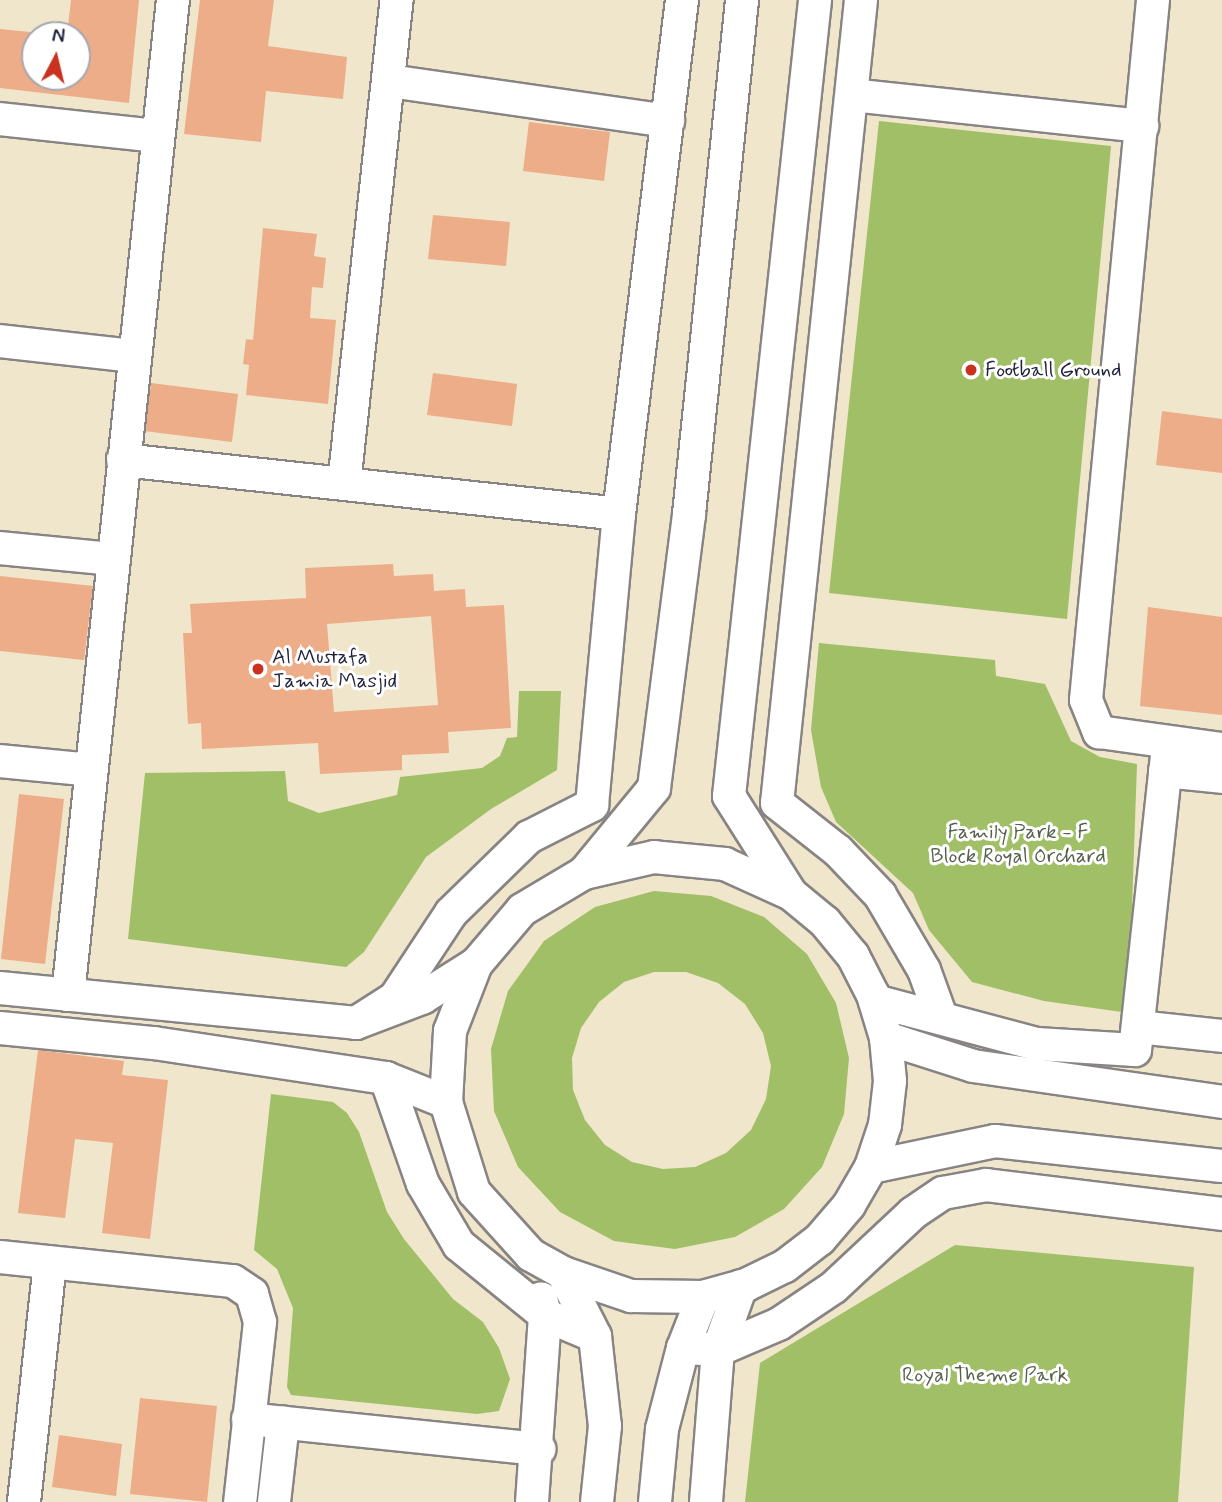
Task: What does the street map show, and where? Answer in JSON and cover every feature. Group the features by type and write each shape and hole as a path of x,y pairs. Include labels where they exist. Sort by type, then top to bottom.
{"street":[{"path":"68,995 156,136 173,0"},
{"path":"344,484 397,0"},
{"path":"592,805 619,514 682,0"},
{"path":"584,873 654,788 689,514 742,0"},
{"path":"791,894 729,796 815,0"},
{"path":"777,803 861,0"},
{"path":"1153,0 1086,700 1099,732 1222,777"},
{"path":"390,82 668,121"},
{"path":"852,95 1142,126"},
{"path":"0,119 156,136"},
{"path":"0,341 134,356"},
{"path":"123,460 619,514"},
{"path":"0,548 113,559"},
{"path":"1166,757 1222,749"},
{"path":"875,1001 1037,1044 1135,1050 1166,757"},
{"path":"0,761 91,770"},
{"path":"356,1023 395,998 451,913 529,837 592,805 654,788"},
{"path":"729,796 777,803 838,851 880,895 924,971 941,1017"},
{"path":"0,988 356,1023 422,998 476,964 522,910 584,873 654,857 725,864 791,894 825,922 853,956 875,1001 886,1038 890,1081 885,1125 871,1167 849,1205 820,1239 785,1266 741,1286 703,1297 631,1296 563,1273 531,1255 474,1192 446,1102 450,1031 476,964"},
{"path":"1138,1027 1222,1036"},
{"path":"0,1028 154,1043 386,1078 446,1102"},
{"path":"886,1038 973,1066 1222,1102"},
{"path":"386,1078 423,1184 459,1245 545,1315 595,1336"},
{"path":"871,1167 995,1141 1222,1166"},
{"path":"683,1348 718,1350 779,1324 834,1287 913,1213 943,1193 986,1185 1222,1214"},
{"path":"531,1255 545,1315 539,1449 533,1502"},
{"path":"0,1257 233,1281 252,1294 260,1322 240,1502"},
{"path":"17,1481 50,1262"},
{"path":"563,1273 595,1336 605,1426 597,1502"},
{"path":"706,1502 718,1350 741,1286"},
{"path":"655,1502 662,1429 683,1348 703,1297"},
{"path":"248,1419 539,1449"},
{"path":"274,1502 283,1423"}],"green space":[{"name":"Football Ground","path":"879,121 1111,146 1067,619 829,593"},
{"name":"Family Park - F Block Royal Orchard","path":"819,643 995,660 996,676 1045,684 1071,741 1100,757 1137,764 1131,936 1122,1012 1044,1001 972,982 929,930 913,893 836,822 821,787 811,730"},
{"path":"519,691 561,691 557,770 491,809 426,857 364,952 346,967 128,939 145,773 285,771 288,801 319,813 397,795 400,777 482,768 500,756 507,738 517,737"},
{"path":"654,891 711,896 764,917 807,954 836,1003 849,1058 844,1114 822,1167 784,1209 735,1237 675,1249 614,1241 560,1212 518,1167 494,1111 491,1049 508,991 544,941 595,907","holes":["654,972 686,972 718,983 745,1004 763,1033 771,1066 766,1099 751,1130 726,1153 695,1167 663,1169 632,1162 605,1145 585,1120 573,1090 572,1058 581,1028 599,1002 624,982"]},
{"path":"271,1094 333,1102 347,1113 359,1132 387,1212 404,1239 453,1299 483,1322 499,1348 510,1379 499,1411 477,1414 291,1395 287,1387 293,1308 277,1269 254,1250"},
{"name":"Royal Theme Park","path":"955,1245 1194,1267 1178,1502 745,1502 760,1363"}],"building":[{"path":"71,0 139,0 129,103 26,91 91,91 91,21 69,21"},
{"path":"200,0 274,0 268,46 347,57 343,99 266,91 261,142 184,134"},
{"path":"0,29 21,31 21,90 0,88"},
{"path":"529,122 610,132 604,181 523,171"},
{"path":"433,215 510,222 506,266 428,259"},
{"path":"263,228 317,234 314,256 326,258 323,288 312,287 310,318 336,320 328,404 246,395 249,365 243,364 246,339 253,340"},
{"path":"433,373 517,384 512,426 427,415"},
{"path":"151,383 238,394 232,442 144,431"},
{"path":"1162,411 1222,419 1222,473 1156,465"},
{"name":"Al Mustafa Jamia Masjid","path":"393,564 394,576 433,574 434,591 465,589 466,607 504,605 511,728 448,732 449,753 402,755 402,770 320,774 318,743 202,749 201,723 188,724 183,633 192,633 190,604 306,598 305,568","holes":["431,616 438,705 334,712 327,624"]},
{"path":"0,576 93,586 84,660 0,651"},
{"path":"1148,607 1222,617 1222,715 1140,706"},
{"path":"19,794 64,799 45,964 1,959"},
{"path":"38,1050 124,1061 122,1075 168,1080 150,1239 102,1233 113,1143 75,1139 65,1218 18,1213"},
{"path":"140,1398 217,1406 207,1502 130,1494"},
{"path":"59,1435 122,1444 116,1496 52,1487"}],"place":[{"name":"Football Ground","path":"971,370"},
{"name":"Al Mustafa Jamia Masjid","path":"258,669"}]}
